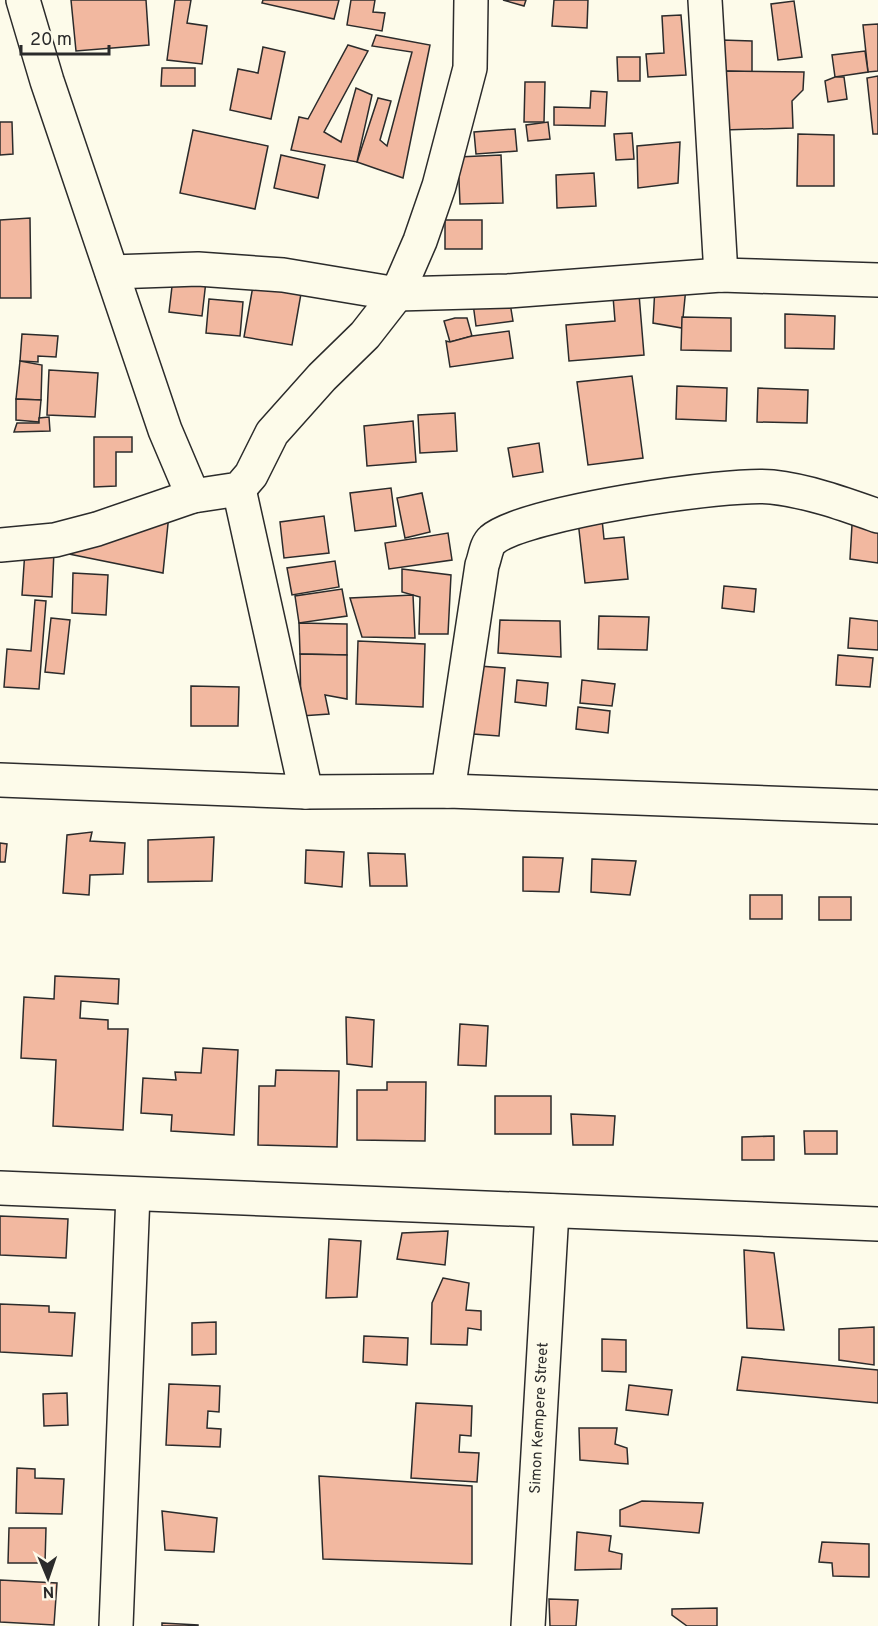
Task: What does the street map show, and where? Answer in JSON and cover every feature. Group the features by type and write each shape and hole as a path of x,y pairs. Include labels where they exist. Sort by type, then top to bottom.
{"street":[{"path":"23,0 165,430 193,496"},
{"path":"0,545 55,540 98,529 193,496 239,489 251,475 272,433 322,376 365,335 397,294 420,241 439,186 470,68 471,0"},
{"path":"705,0 721,275"},
{"path":"112,272 198,269 283,275 397,294 508,291 721,275 878,280"},
{"path":"448,791 482,565 489,542 502,533 528,523 582,510 726,487 772,487 817,496 878,516"},
{"path":"239,489 306,792"},
{"path":"0,780 306,792 448,791 878,807"},
{"path":"0,1188 878,1224"},
{"path":"116,1626 133,1194"},
{"name":"Simon Kempere Street","path":"528,1626 552,1210"}],"building":[{"path":"71,0 146,0 149,45 76,51"},
{"path":"175,0 191,0 187,23 207,26 202,64 167,60"},
{"path":"263,0 339,0 334,19 262,3"},
{"path":"351,0 375,0 373,12 385,13 382,31 347,25"},
{"path":"503,0 526,0 524,6"},
{"path":"554,0 588,0 587,28 552,26"},
{"path":"794,1 802,57 778,60 771,4"},
{"path":"681,15 686,75 648,77 646,54 664,53 662,16"},
{"path":"878,24 878,71 868,72 863,25"},
{"path":"376,35 430,45 403,178 357,162 378,98 391,101 380,140 387,146 412,52 372,46"},
{"path":"722,40 752,41 752,72 722,71"},
{"path":"348,45 368,51 324,132 341,142 356,88 372,95 357,162 291,150 299,117 308,119"},
{"path":"263,47 285,52 271,119 230,110 238,69 258,73"},
{"path":"865,51 868,72 835,77 832,55"},
{"path":"617,57 640,57 640,81 618,81"},
{"path":"162,68 195,68 195,86 161,86"},
{"path":"722,71 804,72 803,90 792,101 793,128 723,130"},
{"path":"878,76 878,134 873,134 867,78"},
{"path":"835,77 844,77 847,99 828,102 825,81"},
{"path":"525,82 545,82 544,122 524,122"},
{"path":"591,91 607,92 605,126 554,125 554,107 590,108"},
{"path":"0,122 12,122 13,154 0,155"},
{"path":"548,122 550,139 528,141 526,125"},
{"path":"515,129 517,151 476,154 474,132"},
{"path":"193,130 268,146 255,209 180,193"},
{"path":"632,133 634,159 616,160 614,134"},
{"path":"798,134 834,135 834,186 797,186"},
{"path":"680,142 678,183 638,188 637,146"},
{"path":"281,155 325,165 318,198 274,188"},
{"path":"501,155 503,203 460,204 458,157"},
{"path":"594,173 596,206 557,208 556,175"},
{"path":"30,218 31,298 0,298 0,220"},
{"path":"445,220 482,220 482,249 445,249"},
{"path":"656,269 687,277 682,328 653,323"},
{"path":"173,278 206,281 202,316 169,312"},
{"path":"254,280 302,288 292,345 244,337"},
{"path":"638,282 644,355 569,361 566,325 615,321 612,284"},
{"path":"508,291 513,321 476,326 472,296"},
{"path":"209,299 243,302 240,336 206,333"},
{"path":"785,314 835,316 834,349 785,348"},
{"path":"682,317 731,318 731,351 681,350"},
{"path":"467,318 472,336 450,342 444,321"},
{"path":"509,331 513,358 450,367 446,341"},
{"path":"22,334 58,336 56,357 38,356 38,362 20,361"},
{"path":"20,361 42,365 41,400 16,399"},
{"path":"49,370 98,373 95,417 47,415"},
{"path":"632,376 643,458 588,465 577,382"},
{"path":"677,386 727,388 726,421 676,419"},
{"path":"758,388 808,390 807,423 757,422"},
{"path":"16,399 41,400 39,422 16,420"},
{"path":"455,413 457,451 420,453 418,415"},
{"path":"49,417 50,431 14,432 17,423 39,423 39,418"},
{"path":"413,421 416,462 367,466 364,426"},
{"path":"94,437 132,437 132,452 116,452 116,486 94,487"},
{"path":"539,443 543,472 513,477 508,448"},
{"path":"391,488 396,526 355,531 350,493"},
{"path":"422,493 430,532 405,538 397,498"},
{"path":"170,504 163,573 54,551"},
{"path":"853,508 878,517 878,563 850,559"},
{"path":"324,516 329,553 284,558 280,522"},
{"path":"602,519 604,539 624,537 628,579 585,583 578,521"},
{"path":"448,533 452,560 389,569 385,543"},
{"path":"25,550 54,551 52,597 22,595"},
{"path":"335,561 339,587 292,595 287,568"},
{"path":"402,569 451,575 448,634 419,634 420,597 402,592"},
{"path":"73,573 108,575 106,615 72,613"},
{"path":"724,586 756,589 754,612 722,608"},
{"path":"342,589 347,616 299,623 295,596"},
{"path":"413,595 415,638 362,637 350,598"},
{"path":"35,600 46,601 39,689 4,687 7,649 31,651"},
{"path":"599,616 649,617 647,650 598,649"},
{"path":"51,618 70,620 64,674 45,672"},
{"path":"850,618 878,621 878,650 848,648"},
{"path":"500,620 560,621 561,657 498,653"},
{"path":"299,623 347,624 347,655 300,654"},
{"path":"358,641 425,644 423,707 356,704"},
{"path":"300,654 347,655 347,699 325,695 329,714 301,716"},
{"path":"838,655 873,658 870,687 836,685"},
{"path":"466,665 505,668 499,736 460,733"},
{"path":"517,680 548,683 546,706 515,702"},
{"path":"582,680 615,684 612,706 580,703"},
{"path":"191,686 239,687 238,726 191,726"},
{"path":"578,707 610,711 608,733 576,729"},
{"path":"92,832 90,841 125,843 123,874 90,875 89,895 63,893 67,835"},
{"path":"214,837 212,881 148,882 148,840"},
{"path":"0,843 7,844 5,862 0,862"},
{"path":"306,850 344,852 342,887 305,883"},
{"path":"368,853 405,854 407,886 370,886"},
{"path":"523,857 563,858 559,892 523,891"},
{"path":"592,859 636,861 630,895 591,892"},
{"path":"750,895 782,895 782,919 750,919"},
{"path":"819,897 851,897 851,920 819,920"},
{"path":"55,976 119,979 118,1004 81,1001 80,1018 108,1020 108,1029 128,1029 123,1130 53,1126 56,1060 21,1058 24,997 54,999"},
{"path":"346,1017 374,1020 372,1067 347,1064"},
{"path":"460,1024 488,1026 486,1066 458,1065"},
{"path":"203,1048 238,1050 234,1135 171,1131 172,1115 141,1113 143,1078 176,1080 175,1072 201,1073"},
{"path":"276,1070 339,1071 337,1147 258,1145 259,1086 275,1086"},
{"path":"387,1082 426,1082 425,1141 357,1140 357,1090 387,1090"},
{"path":"495,1096 551,1096 551,1134 495,1134"},
{"path":"571,1114 615,1116 613,1145 573,1145"},
{"path":"804,1131 837,1131 837,1154 805,1154"},
{"path":"774,1136 774,1160 742,1160 742,1137"},
{"path":"0,1216 68,1219 66,1258 0,1255"},
{"path":"448,1231 445,1265 397,1259 402,1233"},
{"path":"329,1239 361,1241 357,1297 326,1298"},
{"path":"744,1250 774,1253 784,1330 747,1328"},
{"path":"443,1278 469,1283 466,1310 481,1311 481,1330 468,1328 467,1345 431,1344 432,1303"},
{"path":"0,1304 49,1306 49,1312 75,1313 72,1356 0,1352"},
{"path":"216,1322 216,1354 192,1355 192,1323"},
{"path":"874,1327 874,1365 839,1360 839,1329"},
{"path":"364,1336 408,1338 407,1365 363,1362"},
{"path":"602,1339 626,1340 626,1372 602,1371"},
{"path":"742,1357 878,1370 878,1403 737,1390"},
{"path":"169,1384 220,1386 219,1412 208,1411 207,1428 221,1429 220,1447 166,1445"},
{"path":"629,1385 672,1390 668,1415 626,1410"},
{"path":"67,1393 68,1425 44,1426 43,1394"},
{"path":"416,1403 472,1406 471,1436 460,1435 459,1452 479,1453 477,1482 411,1478"},
{"path":"579,1428 617,1428 615,1444 627,1448 628,1464 580,1460"},
{"path":"17,1468 35,1469 35,1478 64,1479 62,1514 16,1513"},
{"path":"319,1476 472,1486 472,1564 323,1559"},
{"path":"642,1501 703,1503 699,1533 620,1526 620,1510"},
{"path":"162,1511 217,1518 214,1552 165,1550"},
{"path":"9,1528 46,1528 45,1563 8,1563"},
{"path":"577,1532 611,1536 609,1551 622,1554 621,1569 575,1570"},
{"path":"822,1542 869,1544 869,1577 833,1576 832,1563 819,1562"},
{"path":"0,1580 57,1583 54,1625 0,1622"},
{"path":"549,1599 578,1600 576,1626 550,1626"},
{"path":"717,1608 717,1626 687,1626 672,1615 672,1609"},
{"path":"162,1623 198,1625 198,1626 162,1626"}]}
